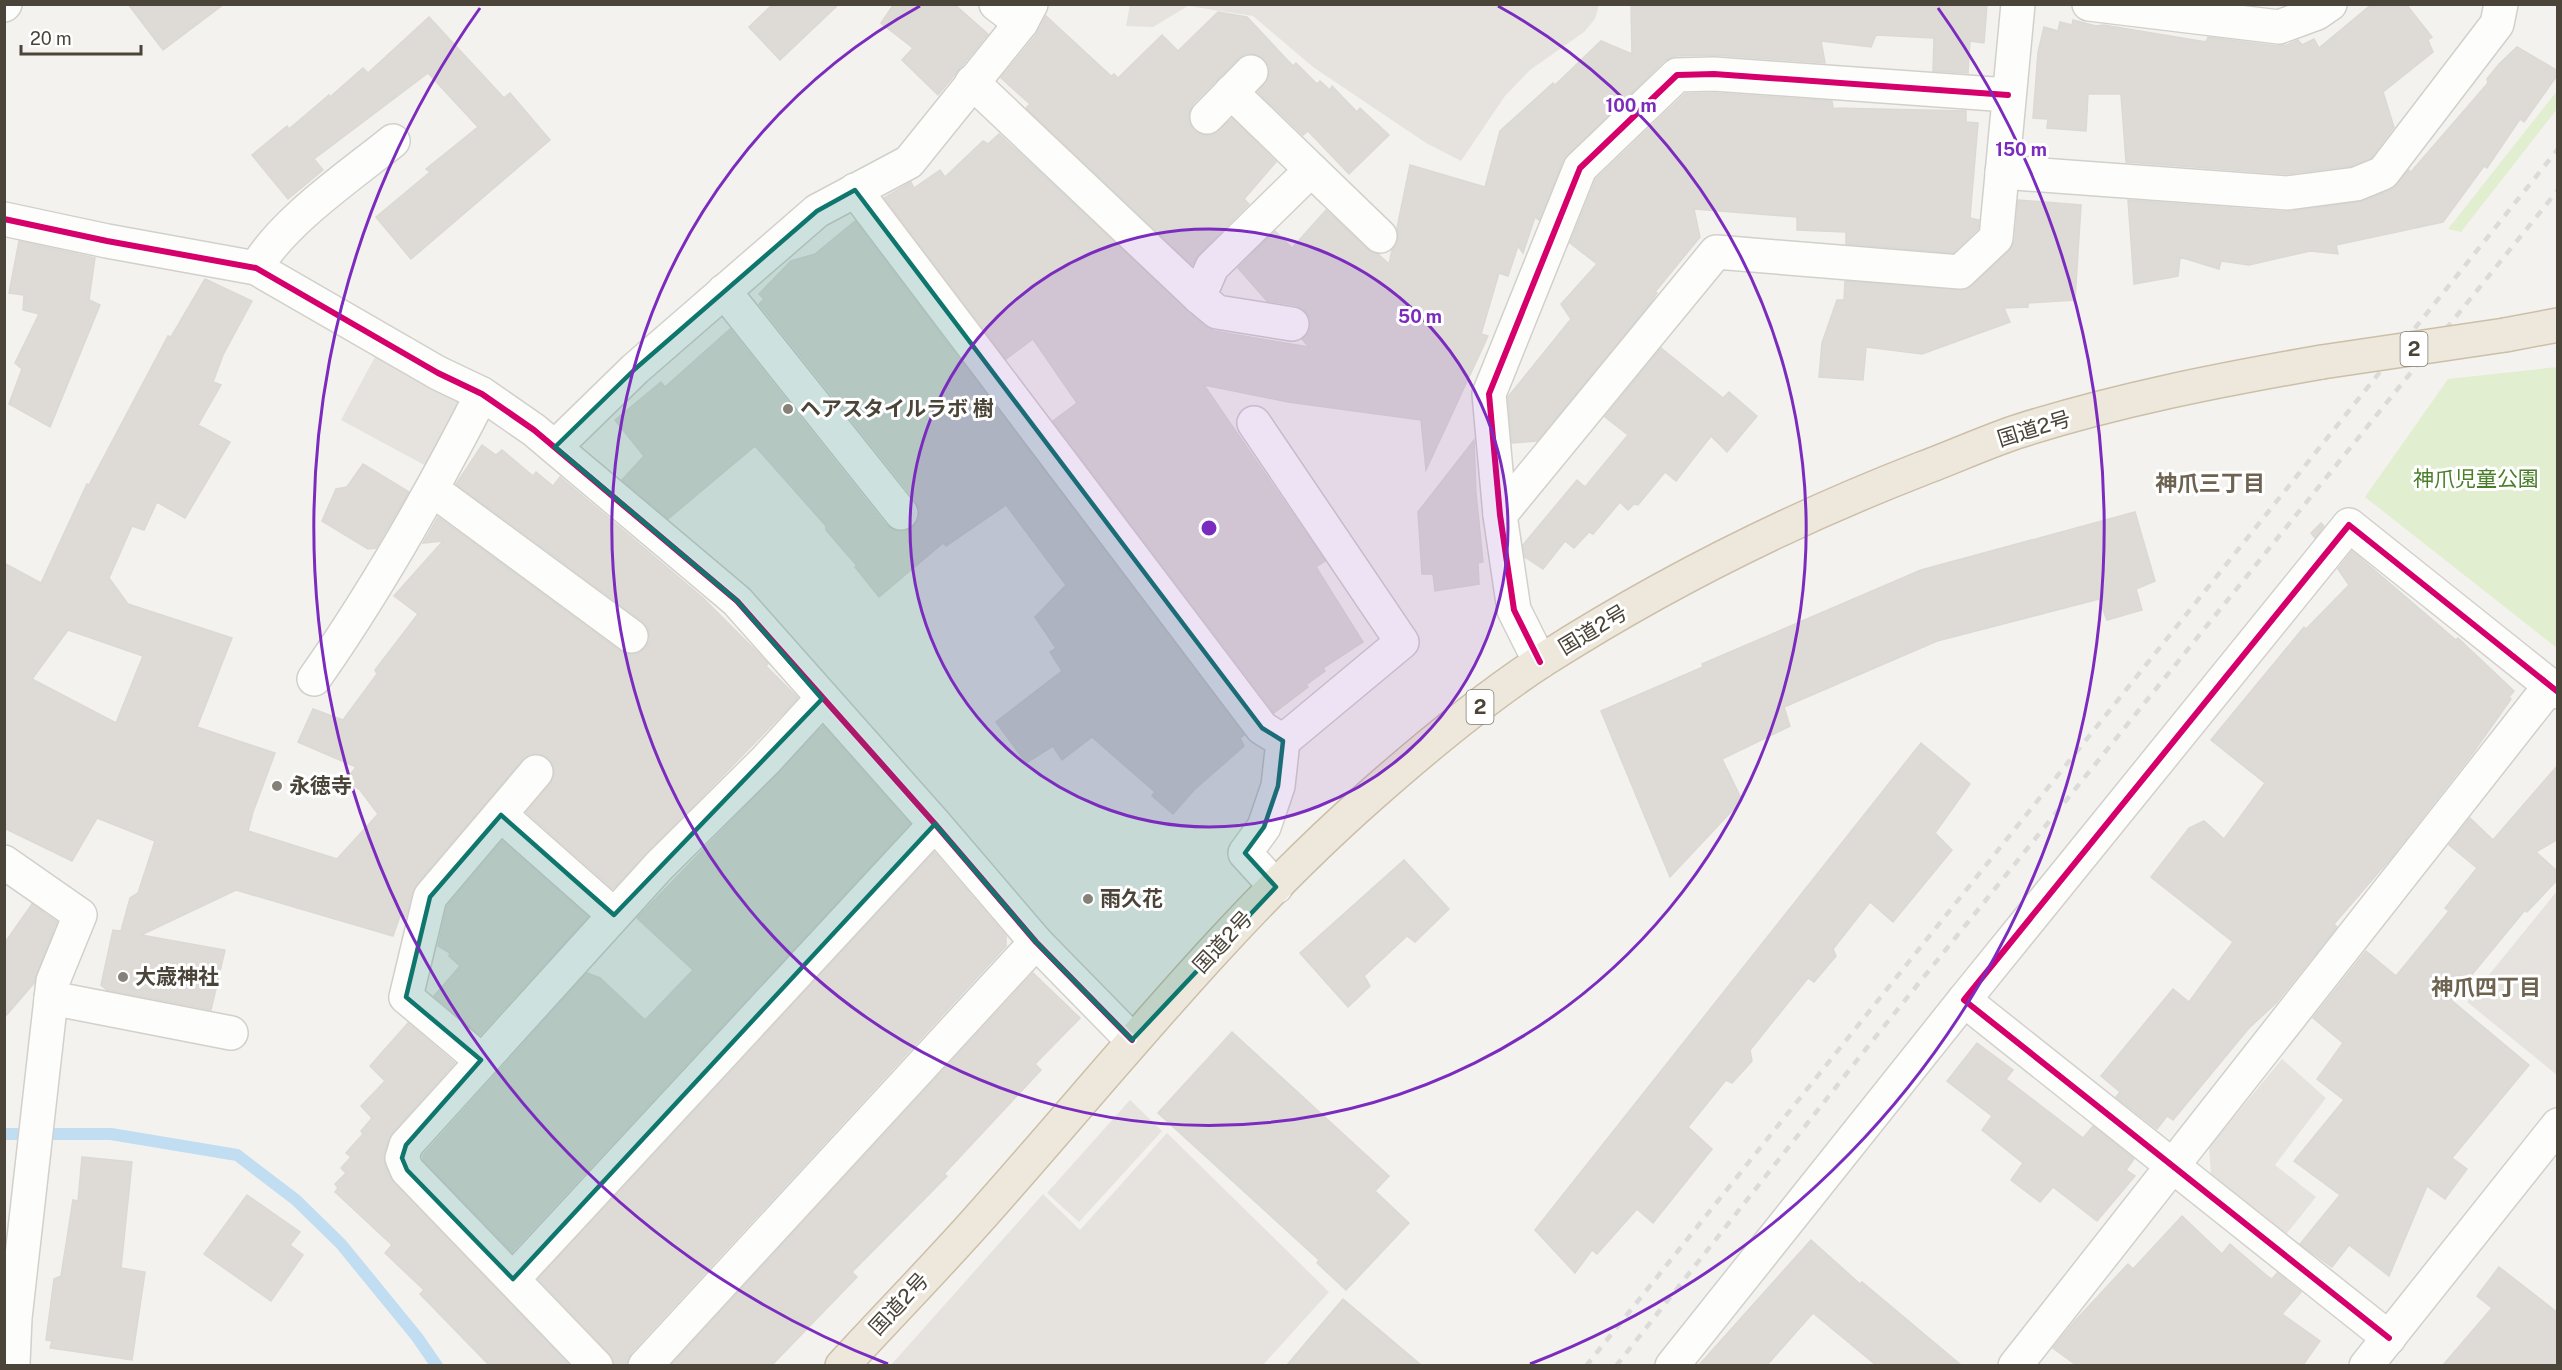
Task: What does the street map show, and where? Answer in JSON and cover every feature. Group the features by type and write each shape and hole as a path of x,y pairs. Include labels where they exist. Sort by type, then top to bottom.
{"highway":[{"name":"国道2号","path":"842,1365 975,1223 1132,1040 1276,887 1365,801 1430,744 1540,662 1659,590 1771,534 1850,496 2004,437 2198,384 2558,325"}],"street":[{"path":"1500,514 1716,252 1960,272 1996,238 2018,4"},
{"path":"2089,4 2278,27 2317,13 2330,4"},
{"path":"2002,172 2288,193 2356,184 2383,173 2497,24 2501,4"},
{"path":"555,447 634,369 817,211 909,162 972,82 1016,11"},
{"path":"1540,662 1514,610 1500,514 1489,394 1580,168 1677,75 1714,74 2008,95"},
{"path":"972,82 1198,297 1217,312 1292,324"},
{"path":"1207,117 1241,82 1311,170 1380,236"},
{"path":"262,259 294,222 393,141"},
{"path":"1198,297 1212,267 1311,170"},
{"path":"855,190 1262,728 1282,741"},
{"path":"4,219 107,241 262,259 438,373 482,394 555,447 737,601 935,824 1036,942 1132,1040"},
{"path":"724,291 901,513"},
{"path":"314,679 354,622 433,490 482,394"},
{"path":"1254,423 1402,642 1282,741 1278,786 1264,827 1245,853 1276,887"},
{"path":"433,490 631,636"},
{"path":"1672,1365 2349,525 2554,689 2014,1365"},
{"path":"596,1365 407,1170 402,1158 406,1145 659,866 766,760 822,699"},
{"path":"481,1060 406,997 430,897 536,772"},
{"path":"501,815 614,915"},
{"path":"513,1279 935,824"},
{"path":"4,862 80,915 53,981 12,1362"},
{"path":"645,1365 1036,942"},
{"path":"51,998 231,1033"},
{"path":"1964,1000 2389,1338"},
{"path":"2366,1365 2558,1125"}],"highlighted area":[{"path":"855,190 1262,728 1283,741 1278,786 1264,827 1245,853 1276,887 1132,1040 1036,942 935,824 513,1279 407,1170 402,1158 406,1145 481,1060 406,997 430,897 501,815 614,915 822,699 737,601 555,447 635,369 817,211"}],"green space":[{"path":"2557,91 2557,109 2461,232 2448,229"},
{"name":"神爪児童公園","path":"2558,367 2557,648 2365,497 2448,379"}],"shaded area":[{"path":"1130,4 1599,5 1595,19 1584,32 1530,70 1505,96 1461,161 1426,143 1313,67 1253,16 1188,6 1153,27 1126,26"},
{"path":"377,353 463,401 428,467 341,420"},
{"path":"2557,891 2557,1075 2467,1002"},
{"path":"2282,1059 2326,1098 2275,1165 2316,1197 2284,1237 2211,1175 2209,1147"},
{"path":"1130,1100 1162,1131 1079,1222 1047,1193"},
{"path":"1167,1133 1329,1292 1263,1365 891,1365 1043,1194 1080,1230"}],"building":[{"path":"128,4 224,4 163,50"},
{"path":"773,4 839,4 780,60 749,27"},
{"path":"894,4 954,4 988,34 938,95 902,60 913,48 881,23"},
{"path":"1631,4 1987,4 1984,43 1970,41 1968,73 1933,71 1934,38 1876,35 1871,47 1821,41 1825,63 1714,55 1676,56 1664,61 1563,161 1539,220 1535,217 1523,253 1518,246 1508,276 1499,273 1481,334 1488,336 1426,470 1421,420 1288,402 1204,385 1325,561 1316,567 1363,642 1323,668 1325,671 1306,685 1308,687 1274,713 1053,421 1077,403 1033,339 1006,359 884,198 911,182 914,188 940,170 945,177 983,141 988,144 999,134 1205,326 1214,331 1309,347 1302,339 1307,335 1311,326 1310,318 1304,310 1295,305 1267,301 1238,268 1275,231 1292,248 1326,210 1367,249 1378,254 1389,264 1392,250 1398,240 1397,228 1410,165 1485,187 1500,131 1553,83 1555,85 1601,41 1632,54"},
{"path":"2372,4 2406,4 2432,37 2428,40 2433,52 2383,92 2394,127 2371,158 2351,166 2287,174 2126,162 2121,94 2088,94 2086,131 2047,128 2048,119 2033,118 2038,52 2044,27 2058,31 2060,22 2072,25 2073,20 2096,26 2104,25 2206,42 2208,37 2277,46 2298,40 2302,45 2314,39 2319,48"},
{"path":"1218,12 1247,17 1293,66 1296,63 1317,84 1320,81 1330,90 1332,86 1357,112 1360,108 1389,135 1349,174 1308,131 1303,135 1258,92 1269,76 1269,66 1264,59 1255,54 1245,54 1193,104 1189,113 1189,123 1194,131 1202,135 1211,135 1232,119 1276,162 1244,199 1249,204 1199,254 1192,265 1026,108 1030,104 1001,78 1036,35 1046,16 1111,76 1114,74 1118,78 1162,35 1178,51"},
{"path":"429,17 504,98 510,93 550,140 411,259 376,217 430,172 426,169 478,127 428,73 314,159 323,170 288,199 252,155 287,126 289,129 329,95 330,97 363,68 368,73"},
{"path":"2517,47 2558,71 2558,74 2524,122 2520,119 2487,168 2484,166 2443,222 2336,245 2338,254 2310,251 2249,265 2221,261 2219,269 2180,257 2178,276 2134,284 2128,200 2287,212 2363,201 2391,190 2409,170 2410,173 2488,83 2487,79 2499,64"},
{"path":"1714,93 1832,101 1833,108 1966,111 1966,122 1978,123 1970,218 1979,220 1978,229 1953,253 1846,244 1846,232 1797,230 1797,217 1694,209 1700,237 1655,292 1657,293 1649,305 1537,441 1512,443 1508,397 1571,319 1561,304 1597,264 1570,243 1596,179 1685,94"},
{"path":"2018,200 2081,205 2075,300 2028,303 2028,307 2004,308 2010,322 1922,354 1866,347 1863,380 1819,377 1822,343 1837,300 1844,300 1845,281 1967,289 2009,251 2015,240"},
{"path":"855,221 1244,735 1240,738 1244,746 1194,790 1173,814 1152,796 1155,792 1092,737 1062,760 1053,746 1026,763 996,722 1062,671 1050,652 1056,648 1035,617 1066,585 1006,505 946,546 943,543 879,597 855,567 857,566 826,530 826,526 755,446 668,519 622,480 644,456 615,420 661,382 665,387 730,329 886,525 903,532 913,527 919,519 920,511 916,501 759,304 764,299 759,294 791,261 815,254"},
{"path":"19,241 95,258 89,300 100,305 50,427 9,404 22,369 15,363 39,314 23,310 24,295 9,293"},
{"path":"205,279 252,301 223,355 213,382 221,385 198,425 230,442 185,518 157,502 144,530 132,526 109,578 128,604 232,638 197,727 275,753 248,831 337,859 378,814 360,790 346,780 356,767 298,742 313,709 343,720 377,674 375,670 418,614 394,596 443,541 423,543 438,517 620,651 628,654 638,653 646,647 650,638 648,629 642,621 456,484 482,445 496,455 502,450 533,476 536,472 553,486 560,477 703,598 758,653 768,664 766,666 798,698 613,889 526,812 550,784 554,775 553,765 549,758 540,754 530,754 522,760 416,885 406,917 401,913 393,936 236,890 141,935 225,950 211,1010 107,990 101,985 113,930 121,931 130,898 138,893 155,841 97,818 72,861 4,828 4,563 41,583 87,484 89,485 168,336 171,337","holes":["68,630 143,656 116,723 32,679"]},
{"path":"1661,348 1723,398 1729,392 1757,416 1727,452 1711,436 1676,481 1665,472 1638,505 1634,504 1628,510 1620,502 1593,534 1589,532 1574,548 1565,541 1543,569 1525,557 1523,545 1577,480 1585,487 1628,435 1605,417"},
{"path":"1474,440 1476,493 1483,562 1478,563 1479,584 1435,591 1433,574 1422,574 1418,512"},
{"path":"363,464 409,492 376,548 368,549 322,521 336,489 347,487"},
{"path":"2135,512 2155,581 2136,589 2142,610 2107,620 2099,599 1937,641 1784,707 1790,726 1722,759 1742,800 1670,877 1601,711 1703,667 1702,664 1921,570"},
{"path":"2321,523 2324,526 2315,538 2311,533"},
{"path":"2352,551 2456,640 2458,638 2514,691 2509,697 2511,699 2472,754 2390,859 2334,924 2337,927 2276,1003 2249,1028 2173,1120 2167,1116 2157,1129 2116,1097 2120,1092 2101,1076 2173,989 2189,1002 2233,942 2151,877 2189,828 2204,821 2224,839 2265,783 2211,740 2304,627 2306,629 2349,585 2338,569"},
{"path":"823,726 910,824 512,1252 423,1160 423,1155 587,973 600,978 645,1020 693,970 637,918"},
{"path":"1921,743 1970,784 1935,833 1952,850 1893,922 1870,902 1833,949 1836,956 1814,982 1808,978 1750,1050 1752,1061 1732,1083 1726,1080 1688,1127 1712,1149 1653,1223 1637,1209 1597,1254 1592,1250 1575,1273 1535,1230"},
{"path":"2558,765 2558,839 2536,852 2558,872 2558,879 2527,912 2525,910 2451,1000 2529,1065 2452,1158 2467,1169 2445,1199 2427,1186 2389,1276 2349,1245 2332,1267 2300,1244 2340,1195 2294,1161 2344,1100 2317,1079 2343,1043 2313,1018 2366,951 2396,976 2449,911 2445,908 2477,868 2449,845 2470,818 2493,840"},
{"path":"502,841 588,917 480,1035 434,996 460,966 449,956 450,953 438,946 447,906"},
{"path":"934,852 1006,936 1006,946 631,1353 627,1365 614,1365 609,1353 538,1279"},
{"path":"1404,860 1449,909 1415,942 1407,936 1364,976 1370,986 1348,1007 1300,953"},
{"path":"32,904 57,922 34,983 4,1018 4,944"},
{"path":"1033,973 1080,1018 1035,1064 1041,1070 944,1174 947,1176 852,1272 857,1277 772,1365 671,1365"},
{"path":"408,1023 455,1063 392,1133 384,1153 385,1165 390,1177 569,1365 489,1365 420,1294 424,1290 385,1253 392,1245 335,1192 338,1188 335,1184 346,1173 341,1168 351,1157 346,1153 363,1134 361,1131 372,1118 361,1106 385,1081 370,1066"},
{"path":"1232,1032 1389,1176 1375,1191 1409,1223 1346,1290 1317,1263 1319,1260 1158,1113"},
{"path":"1977,1043 2013,1070 2006,1079 2083,1138 2093,1126 2134,1159 2126,1170 2135,1176 2097,1221 2053,1187 2040,1202 2011,1180 2023,1163 1982,1130 1992,1116 1947,1081"},
{"path":"82,1157 132,1162 121,1268 145,1272 132,1360 50,1348 52,1341 46,1340 54,1279 61,1276 73,1200 78,1201"},
{"path":"247,1195 300,1232 290,1245 303,1255 271,1301 204,1254"},
{"path":"2182,1216 2222,1254 2230,1244 2266,1275 2272,1279 2277,1273 2301,1292 2282,1314 2320,1341 2303,1365 2076,1365 2053,1348 2128,1264 2133,1269"},
{"path":"1811,1240 1860,1284 1862,1282 1961,1365 1876,1365 1813,1313 1767,1365 1699,1365"},
{"path":"2499,1267 2558,1313 2558,1365 2443,1365 2492,1308 2477,1296"},
{"path":"1343,1299 1421,1365 1287,1365"}],"waterway":[{"path":"4,1134 111,1134 237,1155 296,1200 341,1244 417,1337 437,1366"}],"railway":[{"path":"1586,1366 2558,149"},
{"path":"1616,1366 1873,1040 2558,190"}],"cycle path":[{"path":"1540,662 1514,610 1500,515 1489,394 1580,168 1677,75 1714,74 2008,95"},
{"path":"4,219 107,241 256,268 438,373 482,394 534,430 737,601 935,824 1036,942 1132,1040"},
{"path":"2389,1338 1964,1000 2349,525 2558,692"}],"place":[{"name":"ヘアスタイルラボ 樹","path":"788,409"},
{"name":"永徳寺","path":"277,786"},
{"name":"雨久花","path":"1088,899"},
{"name":"大歳神社","path":"123,977"}],"district":[{"name":"神爪三丁目","path":"2210,483"},
{"name":"神爪四丁目","path":"2486,987"}]}
